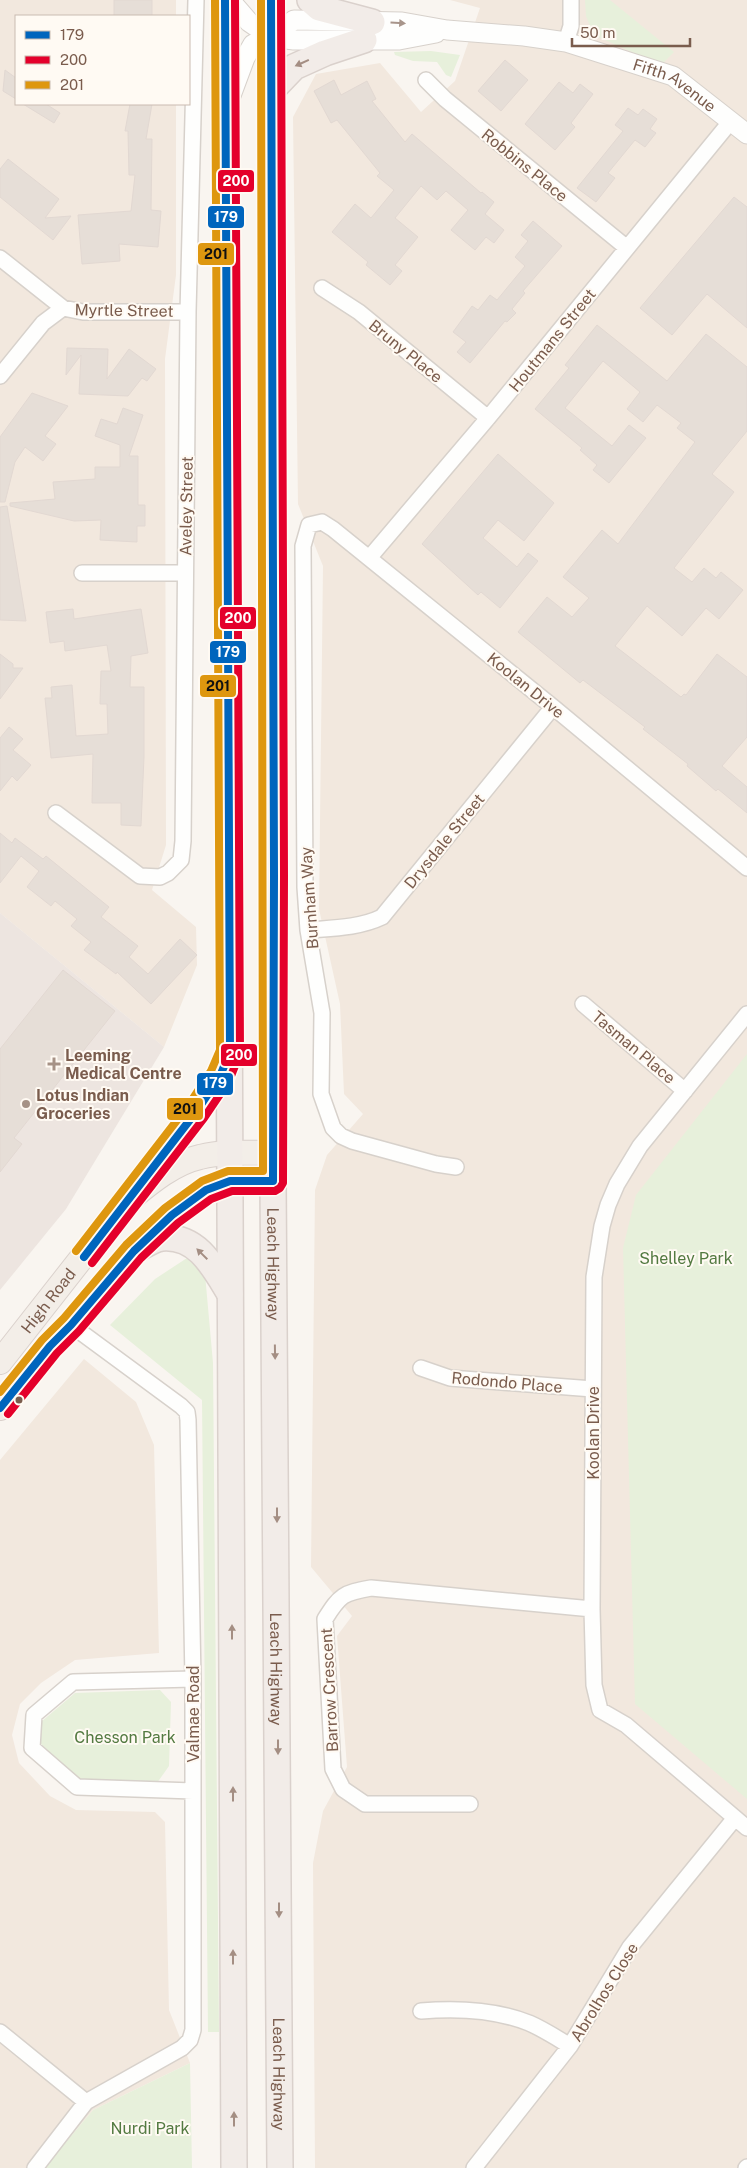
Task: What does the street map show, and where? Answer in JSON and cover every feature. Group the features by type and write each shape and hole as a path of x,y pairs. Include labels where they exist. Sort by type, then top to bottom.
{"highway":[{"path":"225,0 234,2168"},
{"name":"Leach Highway","path":"271,0 273,1181 280,2168"},
{"path":"310,0 319,8 368,31"},
{"path":"272,90 294,67 368,31"},
{"path":"124,1204 196,1112 220,1076 230,1052"},
{"path":"134,1251 161,1238 180,1240 191,1244 201,1251 230,1294"}],"main road":[{"name":"High Road","path":"0,1362 124,1204 183,1163 200,1157 229,1153 274,1153"},
{"name":"High Road","path":"0,1408 50,1346 71,1325 134,1251 172,1215 206,1190 230,1181 273,1181"}],"street":[{"name":"Aveley Street","path":"56,813 140,876 160,877 168,873 181,860 183,841 188,312 196,0"},
{"name":"Fifth Avenue","path":"230,0 249,22 271,37 294,40 368,31 399,40 447,30 524,36 566,42 673,76 747,134"},
{"path":"566,42 571,26 571,0"},
{"path":"226,109 252,44 271,37"},
{"name":"Robbins Place","path":"426,80 445,100 627,248"},
{"name":"Houtmans Street","path":"370,557 488,418 731,121"},
{"path":"0,258 63,308"},
{"name":"Bruny Place","path":"322,288 359,312 488,418"},
{"name":"Myrtle Street","path":"0,376 43,323 63,308 83,312 188,312"},
{"name":"Koolan Drive","path":"305,535 309,525 322,522 370,557 747,868"},
{"name":"Burnham Way","path":"305,535 303,556 305,888 308,930 322,1013 322,1094 333,1128 341,1136 352,1141 436,1164 456,1166"},
{"path":"82,573 185,574"},
{"name":"Drysdale Street","path":"308,930 347,927 373,921 382,916 553,707"},
{"name":"Tasman Place","path":"583,1004 685,1091"},
{"name":"Koolan Drive","path":"741,1823 626,1726 600,1710 594,1685 592,1609 593,1389 594,1276 602,1226 608,1204 617,1184 640,1146 747,1014"},
{"name":"Valmae Road","path":"71,1325 187,1412 193,1679 193,2030 190,2040 182,2048 86,2102"},
{"name":"Rodondo Place","path":"421,1368 450,1378 593,1389"},
{"name":"Barrow Crescent","path":"470,1804 365,1804 343,1789 333,1769 325,1619 334,1604 342,1595 371,1588 592,1609"},
{"path":"193,1679 73,1682 34,1715 32,1748 77,1787 193,1791"},
{"name":"Abrolhos Close","path":"474,2168 570,2046 630,1947 741,1823"},
{"path":"421,2011 448,2009 508,2017 530,2024 570,2046"},
{"path":"0,2032 86,2102 35,2168"}],"shaded area":[{"path":"0,0 176,0 176,15 15,15 15,105 176,105 176,275 165,359 166,845 152,890 196,927 197,965 164,1047 0,913"},
{"path":"450,0 747,0 747,2168 315,2168 313,1863 323,1811 347,1767 337,1636 352,1616 311,1567 315,1190 327,1155 363,1114 344,1094 340,1004 319,909 323,566 298,504 293,117 316,74 380,63 421,112 455,81 480,8"},
{"path":"0,913 164,1047 66,1209 0,1290"},
{"path":"84,1359 136,1402 154,1445 159,1653 75,1660 41,1683 20,1704 12,1735 19,1763 50,1796 76,1810 155,1812 165,1822 169,2010 190,2063 93,2110 44,2168 0,2168 0,1460"}],"green space":[{"path":"585,0 610,0 674,52 661,65 596,36 586,16"},
{"path":"431,51 460,55 451,77 446,75 437,62 413,61 395,55 394,52"},
{"name":"Shelley Park","path":"747,1054 747,1799 635,1704 623,1248 636,1195"},
{"path":"187,1258 205,1274 213,1363 219,2032 208,2032 202,1400 110,1325 155,1279"},
{"name":"Chesson Park","path":"160,1690 171,1702 169,1766 157,1783 78,1780 39,1742 41,1722 75,1693"},
{"name":"Nurdi Park","path":"190,2063 192,2168 44,2168 93,2110"}],"building":[{"path":"114,0 152,0 152,15 114,15"},
{"path":"505,60 528,80 501,111 478,91"},
{"path":"5,70 15,77 15,98 3,91"},
{"path":"334,80 341,95 367,81 376,99 372,101 405,142 412,134 494,202 485,214 504,230 494,243 486,237 475,250 451,230 468,210 446,191 437,200 421,186 395,218 418,237 395,265 402,271 390,285 366,265 368,262 332,232 355,204 371,218 394,190 377,176 380,173 337,120 331,123 314,91"},
{"path":"559,82 573,93 580,84 593,94 571,123 575,127 555,150 525,124"},
{"path":"25,105 48,105 60,113 54,123"},
{"path":"130,105 152,105 146,139 152,139 151,210 161,211 158,247 119,244 120,261 82,264 78,215 131,211 135,175 129,175 128,131 125,131"},
{"path":"628,108 638,115 643,109 657,119 650,129 656,133 645,147 635,140 608,173 615,178 596,202 577,188 623,131 615,125"},
{"path":"8,159 59,199 45,218 71,216 53,240 0,197 0,169"},
{"path":"734,197 747,207 747,328 707,294 672,335 640,308"},
{"path":"533,221 562,246 523,291 525,293 512,309 516,313 507,322 505,321 470,363 457,352 466,342 453,332 472,306 478,310 490,295 497,300 525,266 515,257 528,241 521,235"},
{"path":"597,325 667,381 706,334 747,367 747,431 712,474 734,492 674,568 692,582 704,568 716,578 721,572 743,590 719,619 706,608 682,636 647,606 615,646 681,697 684,694 686,695 717,654 747,677 747,737 722,766 747,787 747,813 718,789 716,791 687,766 688,764 643,729 645,727 583,680 580,683 518,632 547,597 572,617 589,598 563,577 602,530 618,544 695,442 677,428 681,423 657,405 643,422 627,409 640,392 603,361 565,408 612,446 629,425 646,438 609,483 593,470 597,465 580,450 582,448 535,409 569,368 565,365"},
{"path":"67,348 108,349 107,379 129,349 156,369 147,381 142,378 128,396 79,394 81,355 66,375"},
{"path":"32,393 68,406 45,436 56,444 43,461 25,447 15,462 5,502 0,502 0,437"},
{"path":"123,408 143,415 129,456 138,456 138,505 145,505 145,526 137,526 137,542 100,540 101,520 74,521 10,506 10,503 55,499 53,482 95,479 95,467 120,467 120,445 95,436 101,419 117,424"},
{"path":"498,454 554,503 524,541 498,520 483,538 517,567 528,553 538,561 500,608 481,592 478,595 422,544"},
{"path":"7,506 26,621 0,620 0,507"},
{"path":"73,609 74,619 141,609 148,653 131,656 130,687 144,687 144,757 141,826 121,825 121,803 92,803 93,754 51,758 45,698 52,698 51,687 72,685 76,736 108,734 107,704 100,704 101,671 111,671 107,645 65,651 64,641 50,643 46,612"},
{"path":"0,654 13,664 13,668 23,668 0,699"},
{"path":"9,727 23,739 13,750 31,765 17,781 12,776 0,791 0,738"},
{"path":"0,833 12,843 15,838 43,859 46,856 109,907 101,917 138,946 129,957 148,974 180,939 197,955 151,1004 117,972 116,974 84,950 91,942 71,926 77,919 55,901 51,906 27,887 39,871 21,856 0,883"},
{"path":"63,970 115,1011 14,1138 22,1144 0,1172 0,1049"}],"transit line":[{"name":"201","path":"76,1251 188,1106 211,1071 220,1050 215,0"},
{"name":"179","path":"84,1257 196,1112 220,1076 230,1052 225,0"},
{"name":"200","path":"92,1263 204,1118 229,1081 240,1053 235,0"},
{"name":"201","path":"0,1392 42,1340 64,1318 126,1245 165,1208 202,1181 228,1171 263,1171 261,0"},
{"name":"179","path":"0,1408 50,1346 71,1325 134,1251 172,1215 206,1190 230,1181 273,1181 274,875 271,0"},
{"name":"200","path":"8,1414 57,1353 79,1331 141,1258 178,1223 211,1199 232,1191 275,1191 283,1183 284,875 281,0"}],"place":[{"name":"Leeming Medical Centre","path":"54,1064"},
{"name":"Lotus Indian Groceries","path":"26,1104"}]}
